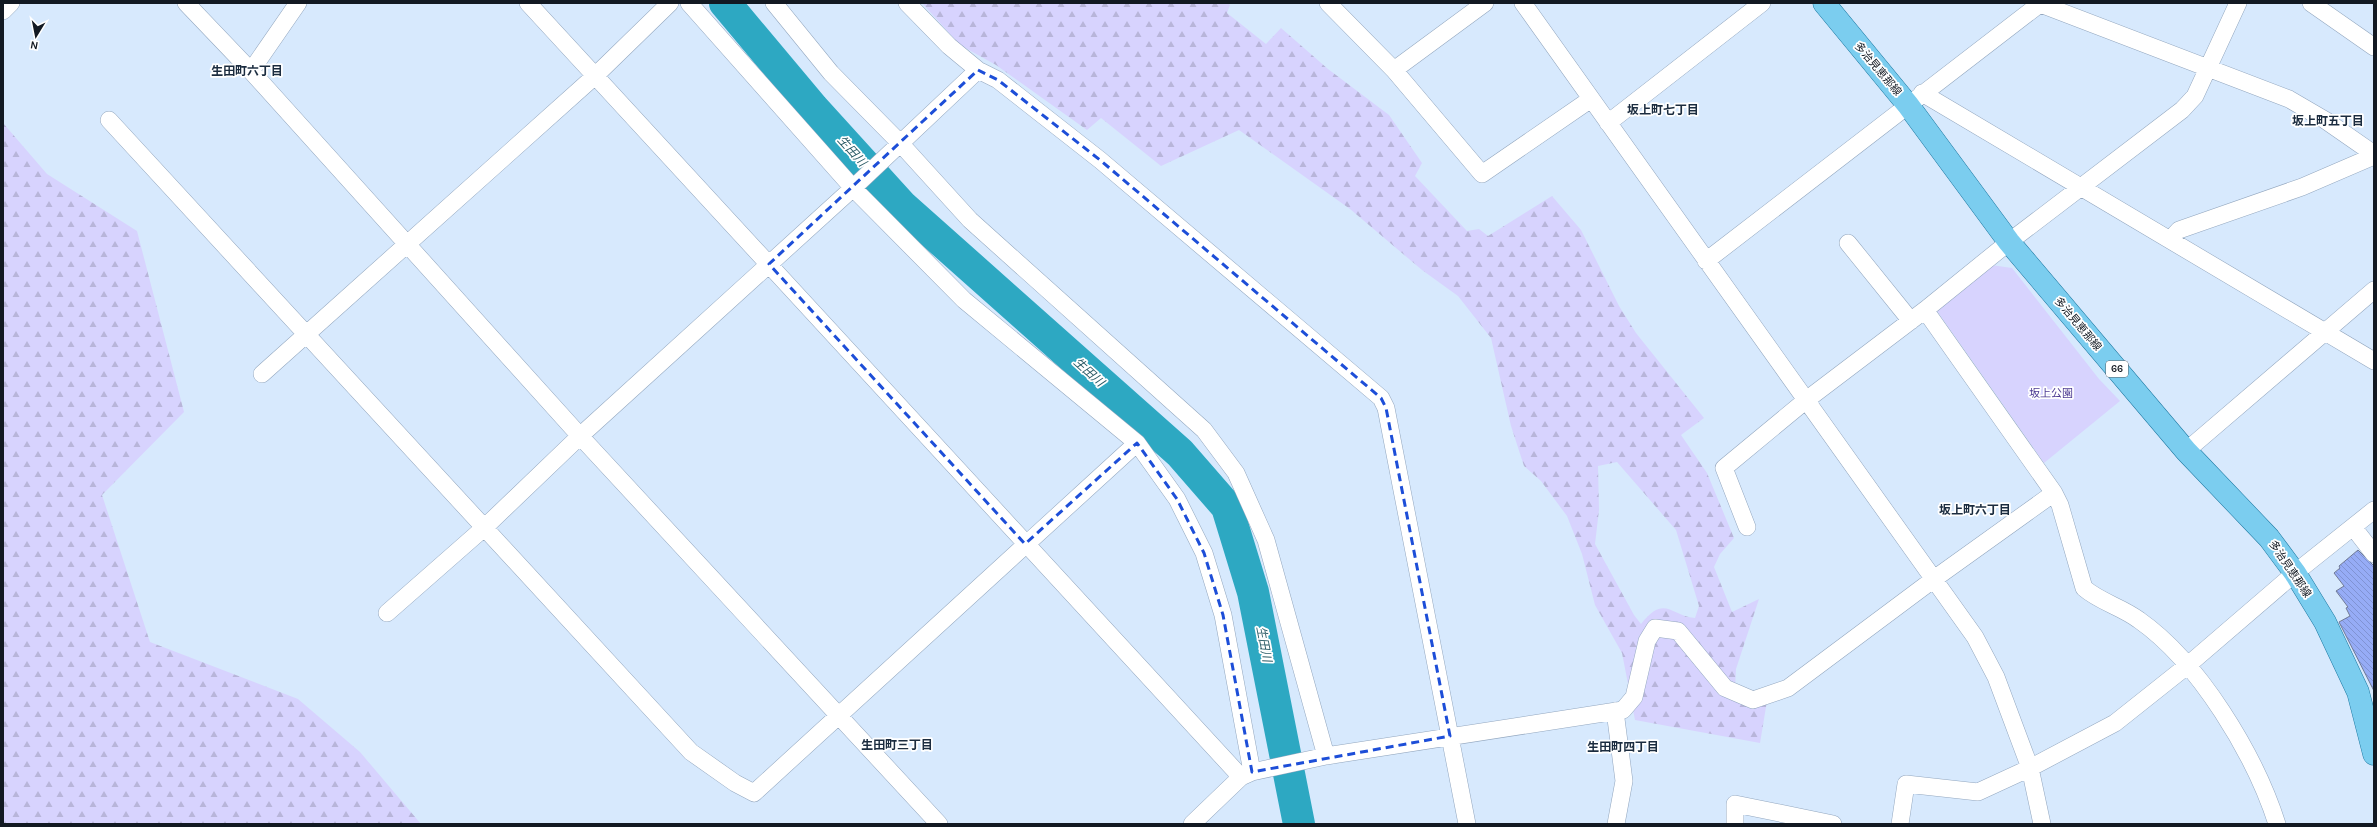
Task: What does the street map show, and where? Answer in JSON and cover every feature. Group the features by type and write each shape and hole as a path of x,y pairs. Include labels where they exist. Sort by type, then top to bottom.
{"main road":[{"name":"多治見恵那線","path":"1824,3 1915,99 2009,242 2186,451 2269,538 2295,573 2326,622 2352,678 2367,723 2374,754"}],"street":[{"path":"3,11 11,3"},
{"path":"186,3 251,71 580,436 939,824"},
{"path":"251,71 298,3"},
{"path":"528,3 596,75 1025,544 1247,775"},
{"path":"262,374 408,245 596,75 670,3"},
{"path":"689,3 853,188 964,300 1137,443 1177,498 1204,552 1224,615 1247,775"},
{"path":"774,3 831,73 900,143 970,220 1204,430 1236,473 1266,540 1326,756"},
{"path":"907,3 949,46 978,70 998,80 1100,160 1381,398 1386,408 1467,824"},
{"path":"1328,3 1394,70 1482,174 1591,99"},
{"path":"1394,70 1484,3"},
{"path":"1523,3 1805,401 1975,637 1996,677 2030,768 2042,824"},
{"path":"1608,123 1762,3"},
{"path":"1706,261 2040,3 2290,99 2325,120 2374,155"},
{"path":"1747,527 1724,468 1805,401 1911,321 2009,242 2182,110 2194,96 2209,68 2238,3"},
{"path":"2311,3 2374,47"},
{"path":"387,613 485,527 580,436 853,188 978,70"},
{"path":"1915,99 2080,188 2374,361"},
{"path":"110,120 308,333 691,752 735,783 754,793 1137,443"},
{"path":"2170,240 2179,230 2302,186 2374,155"},
{"path":"1848,243 1911,321"},
{"path":"2186,451 2326,333 2374,290"},
{"path":"1925,310 2054,493 2060,505 2084,588 2091,594 2139,620 2188,665 2248,753 2271,804 2277,824"},
{"path":"1192,824 1247,775 1326,756 1623,710 1634,698 1647,641 1655,628 1678,631 1725,688 1753,700 1788,688 1934,579 2054,493"},
{"path":"1900,824 1906,784 1978,792 2030,768 2115,723 2188,665 2295,573 2374,510"},
{"path":"2353,527 2374,554"},
{"path":"1615,711 1624,780 1616,824"},
{"path":"1735,824 1735,804 1833,824"}],"highlighted area":[{"path":"978,70 998,80 1100,160 1381,398 1386,408 1450,736 1252,772 1223,615 1204,553 1177,499 1137,443 1025,544 769,264"}],"green space":[{"path":"922,3 1228,3 1230,5 1227,13 1266,44 1281,28 1328,69 1389,115 1422,163 1415,176 1467,231 1479,229 1488,236 1552,196 1581,230 1619,306 1636,333 1704,418 1681,435 1707,473 1734,538 1720,554 1714,567 1732,612 1759,599 1736,669 1735,688 1754,691 1769,689 1760,743 1635,720 1622,653 1595,605 1582,554 1567,516 1541,481 1524,466 1511,426 1491,338 1458,296 1422,270 1350,209 1239,130 1161,166 1101,118 1087,130 996,65 960,45","holes":["1617,462 1676,530 1699,606 1695,618 1662,608 1649,615 1641,624 1634,615 1595,544 1599,510 1598,466"]},
{"path":"3,123 47,174 137,231 184,412 102,495 150,642 298,699 360,752 421,824 3,824"},
{"name":"坂上公園","path":"1991,265 2012,268 2099,379 2120,401 2044,463 1937,311"}],"building":[{"path":"2358,550 2374,566 2374,691 2339,622 2350,616 2346,608 2348,607 2336,591 2344,586 2334,573 2340,568 2339,566"}],"waterway":[{"name":"生田川","path":"725,3 813,108 902,206 1180,453 1227,507 1253,592 1299,824"}],"district":[{"name":"生田町六丁目","path":"247,71"},
{"name":"坂上町七丁目","path":"1663,110"},
{"name":"坂上町五丁目","path":"2328,121"},
{"name":"坂上町六丁目","path":"1975,510"},
{"name":"生田町三丁目","path":"897,745"},
{"name":"生田町四丁目","path":"1623,747"}]}
